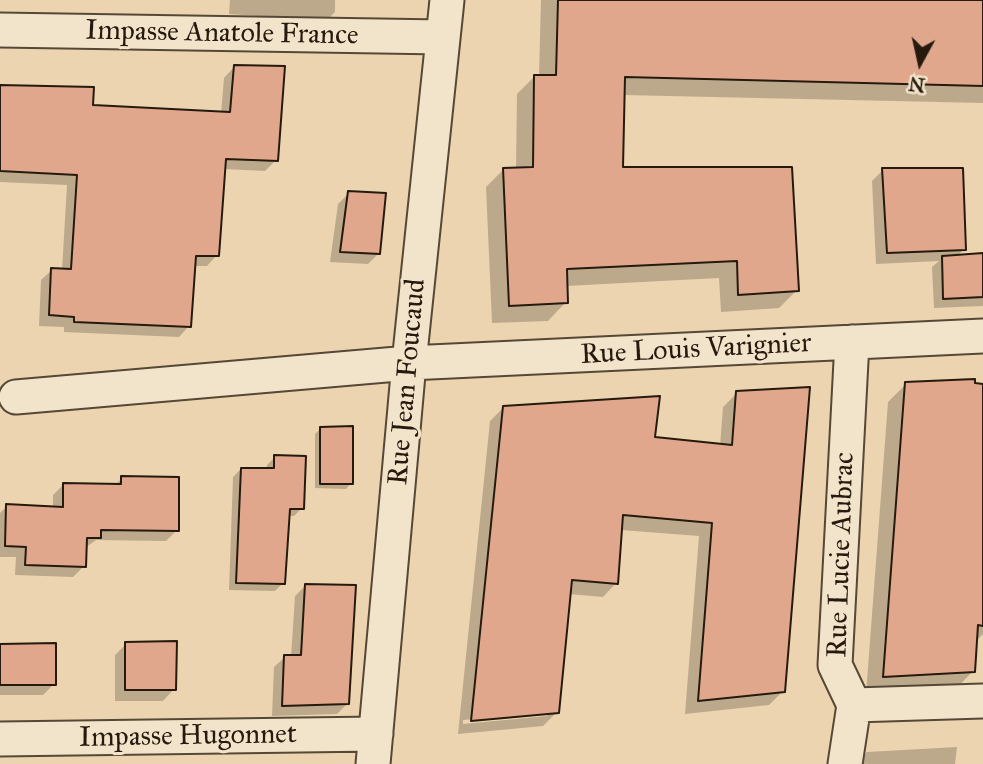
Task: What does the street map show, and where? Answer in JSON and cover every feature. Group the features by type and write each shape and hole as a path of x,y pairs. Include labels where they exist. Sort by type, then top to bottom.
{"street":[{"name":"Rue Jean Foucaud","path":"375,749 409,363 447,0"},
{"name":"Impasse Anatole France","path":"0,30 443,37"},
{"name":"Rue Louis Varignier","path":"16,397 409,363 983,336"},
{"name":"Rue Lucie Aubrac","path":"852,342 835,665 854,705"},
{"path":"845,764 854,705 983,701"},
{"name":"Impasse Hugonnet","path":"0,739 375,749"}],"building":[{"path":"558,0 983,0 983,86 625,77 623,167 792,167 799,291 738,295 737,261 567,269 568,303 509,306 503,168 533,167 534,75 556,75"},
{"path":"234,65 285,66 278,161 226,159 219,256 196,256 191,327 74,322 74,317 49,315 51,268 71,269 77,175 0,171 0,85 94,87 93,105 230,112"},
{"path":"882,168 963,168 966,250 887,253"},
{"path":"348,191 386,193 380,254 340,252"},
{"path":"983,253 983,297 943,299 942,256"},
{"path":"975,379 975,383 983,384 983,626 978,625 975,672 883,677 905,382"},
{"path":"810,387 785,692 698,701 712,523 623,515 618,584 572,580 559,713 471,721 503,406 660,396 655,437 732,445 736,391"},
{"path":"353,426 353,484 320,484 320,427"},
{"path":"274,455 306,456 304,509 290,509 285,584 236,583 241,468 274,468"},
{"path":"121,476 179,477 179,531 101,530 101,538 87,538 86,567 25,565 26,547 5,546 6,504 63,507 63,483 121,484"},
{"path":"305,584 356,585 349,704 282,706 284,655 301,655"},
{"path":"177,641 176,690 125,690 125,642"},
{"path":"56,643 56,685 0,685 0,644"}]}
